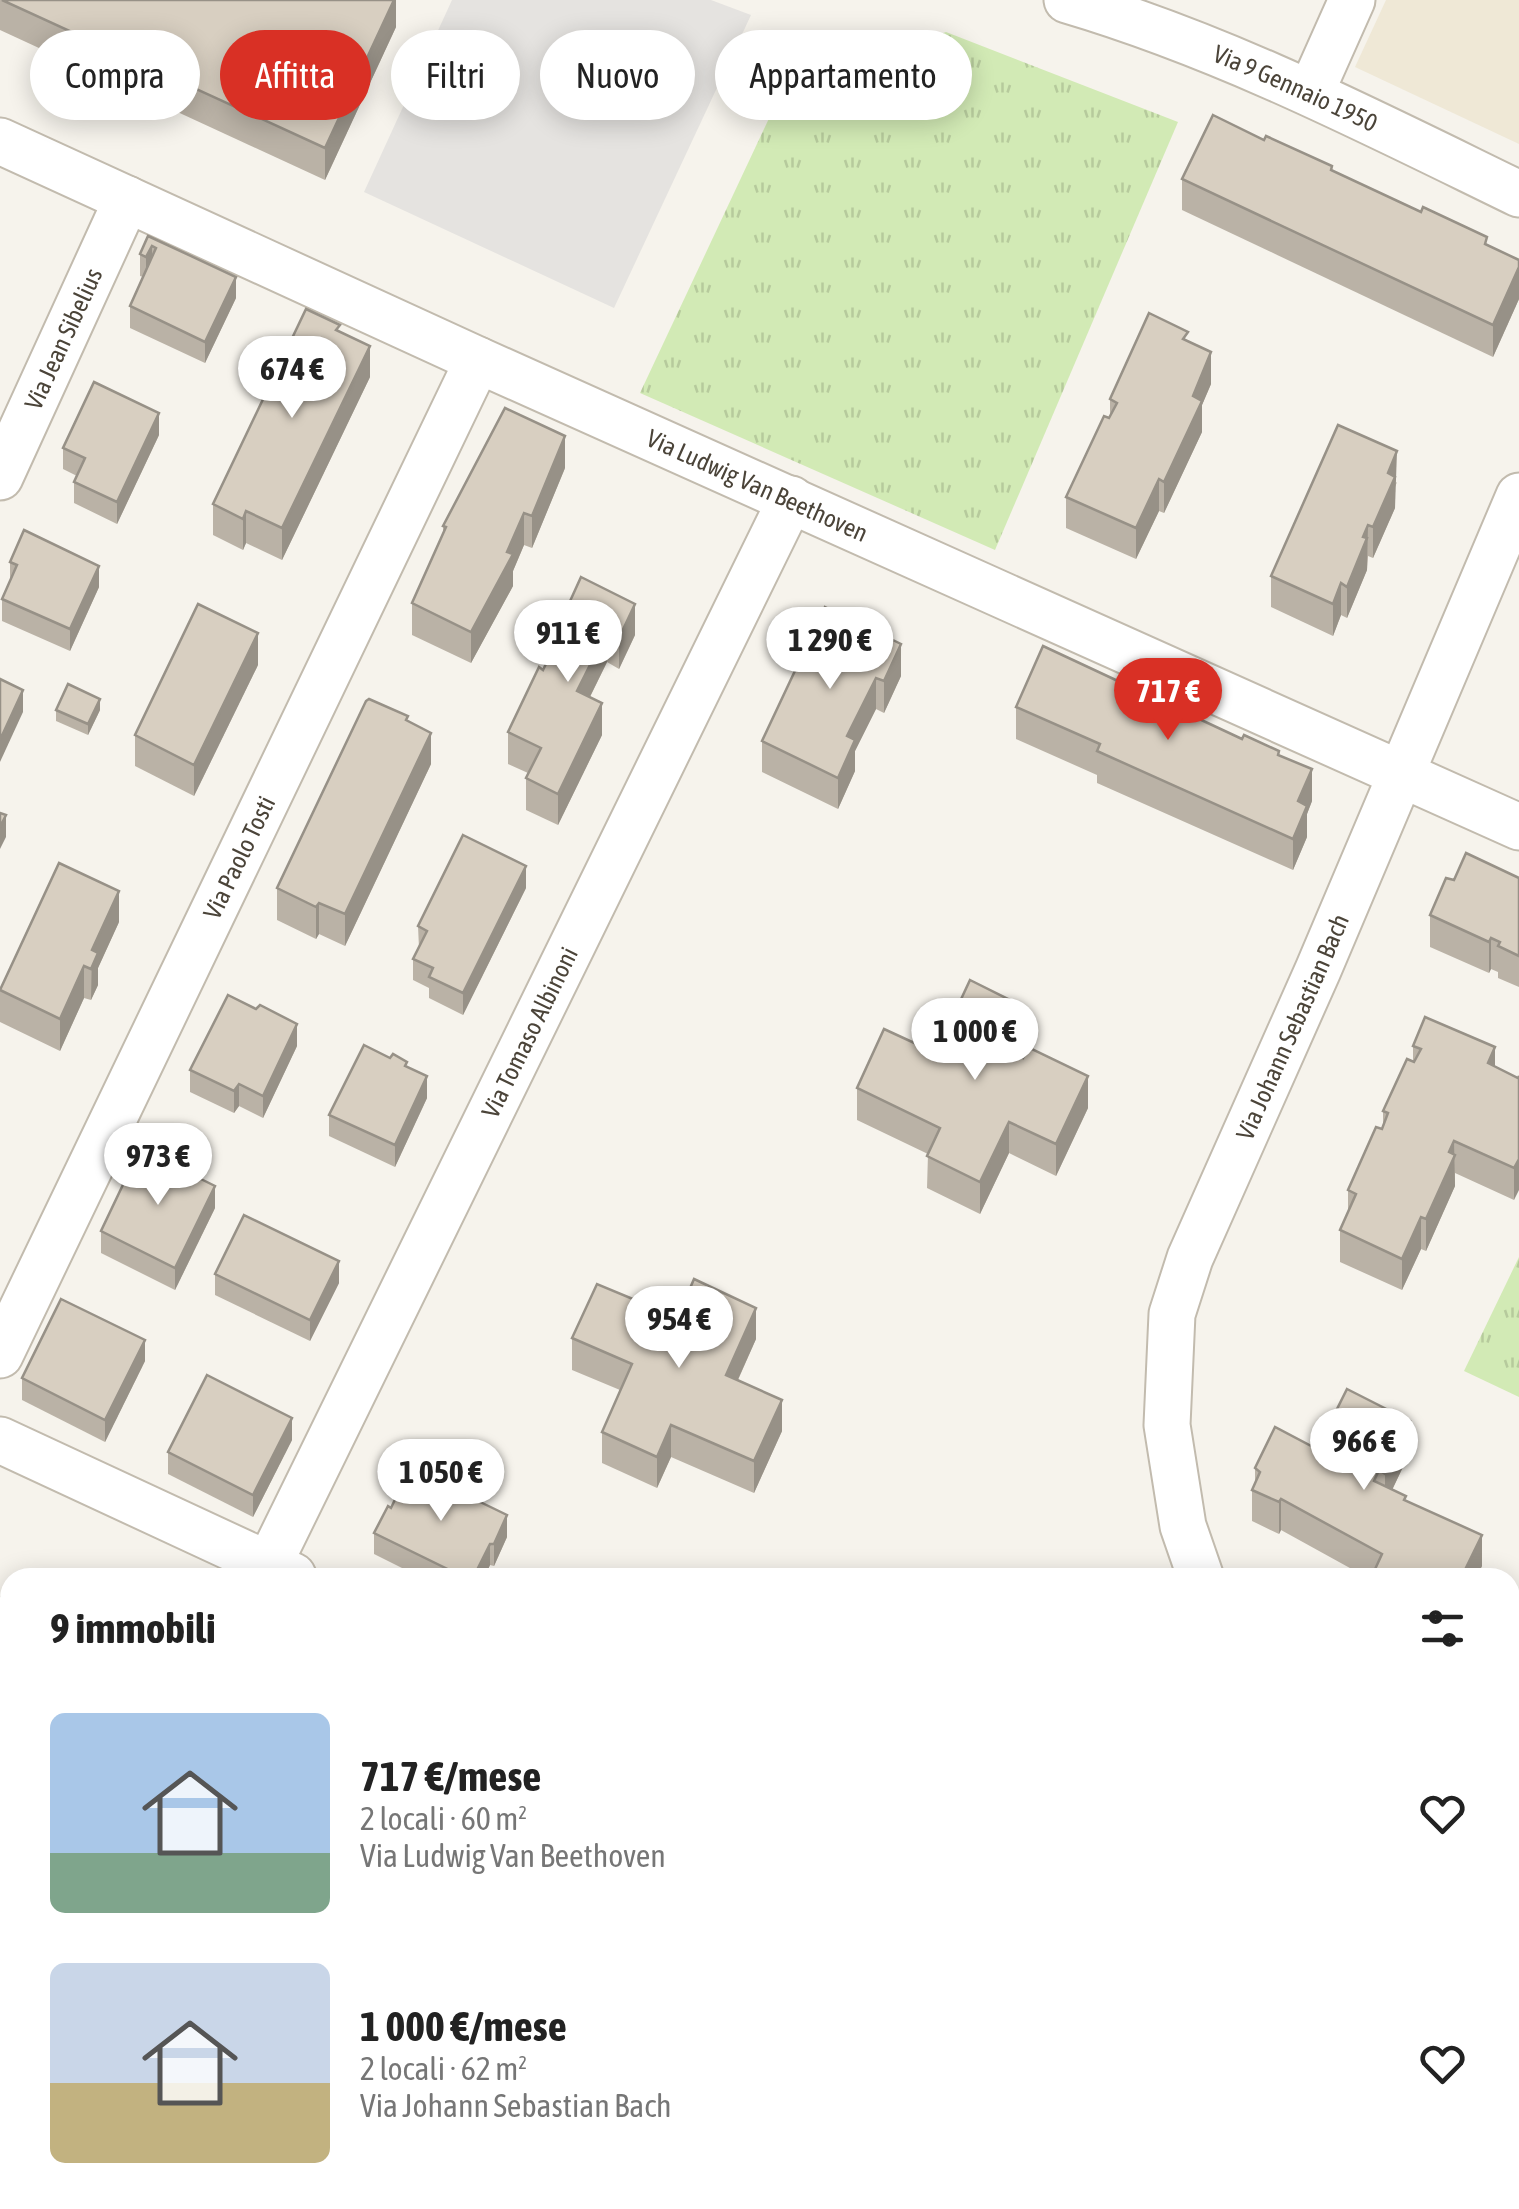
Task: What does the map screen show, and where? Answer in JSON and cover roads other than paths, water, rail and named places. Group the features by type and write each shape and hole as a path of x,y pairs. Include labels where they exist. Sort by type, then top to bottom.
{"street":[{"name":"Via 9 Gennaio 1950","path":"1067,0 1252,65 1519,194"},
{"path":"1311,92 1352,0"},
{"name":"Via Ludwig Van Beethoven","path":"0,140 478,360 1519,827"},
{"name":"Via Jean Sibelius","path":"0,477 127,199"},
{"name":"Via Paolo Tosti","path":"0,1355 478,360"},
{"name":"Via Johann Sebastian Bach","path":"1197,1568 1182,1526 1167,1424 1172,1314 1190,1258 1318,970 1519,496"},
{"name":"Via Tomaso Albinoni","path":"283,1568 791,499"},
{"name":"Via Tomaso Albinoni","path":"0,1440 276,1568"}]}
